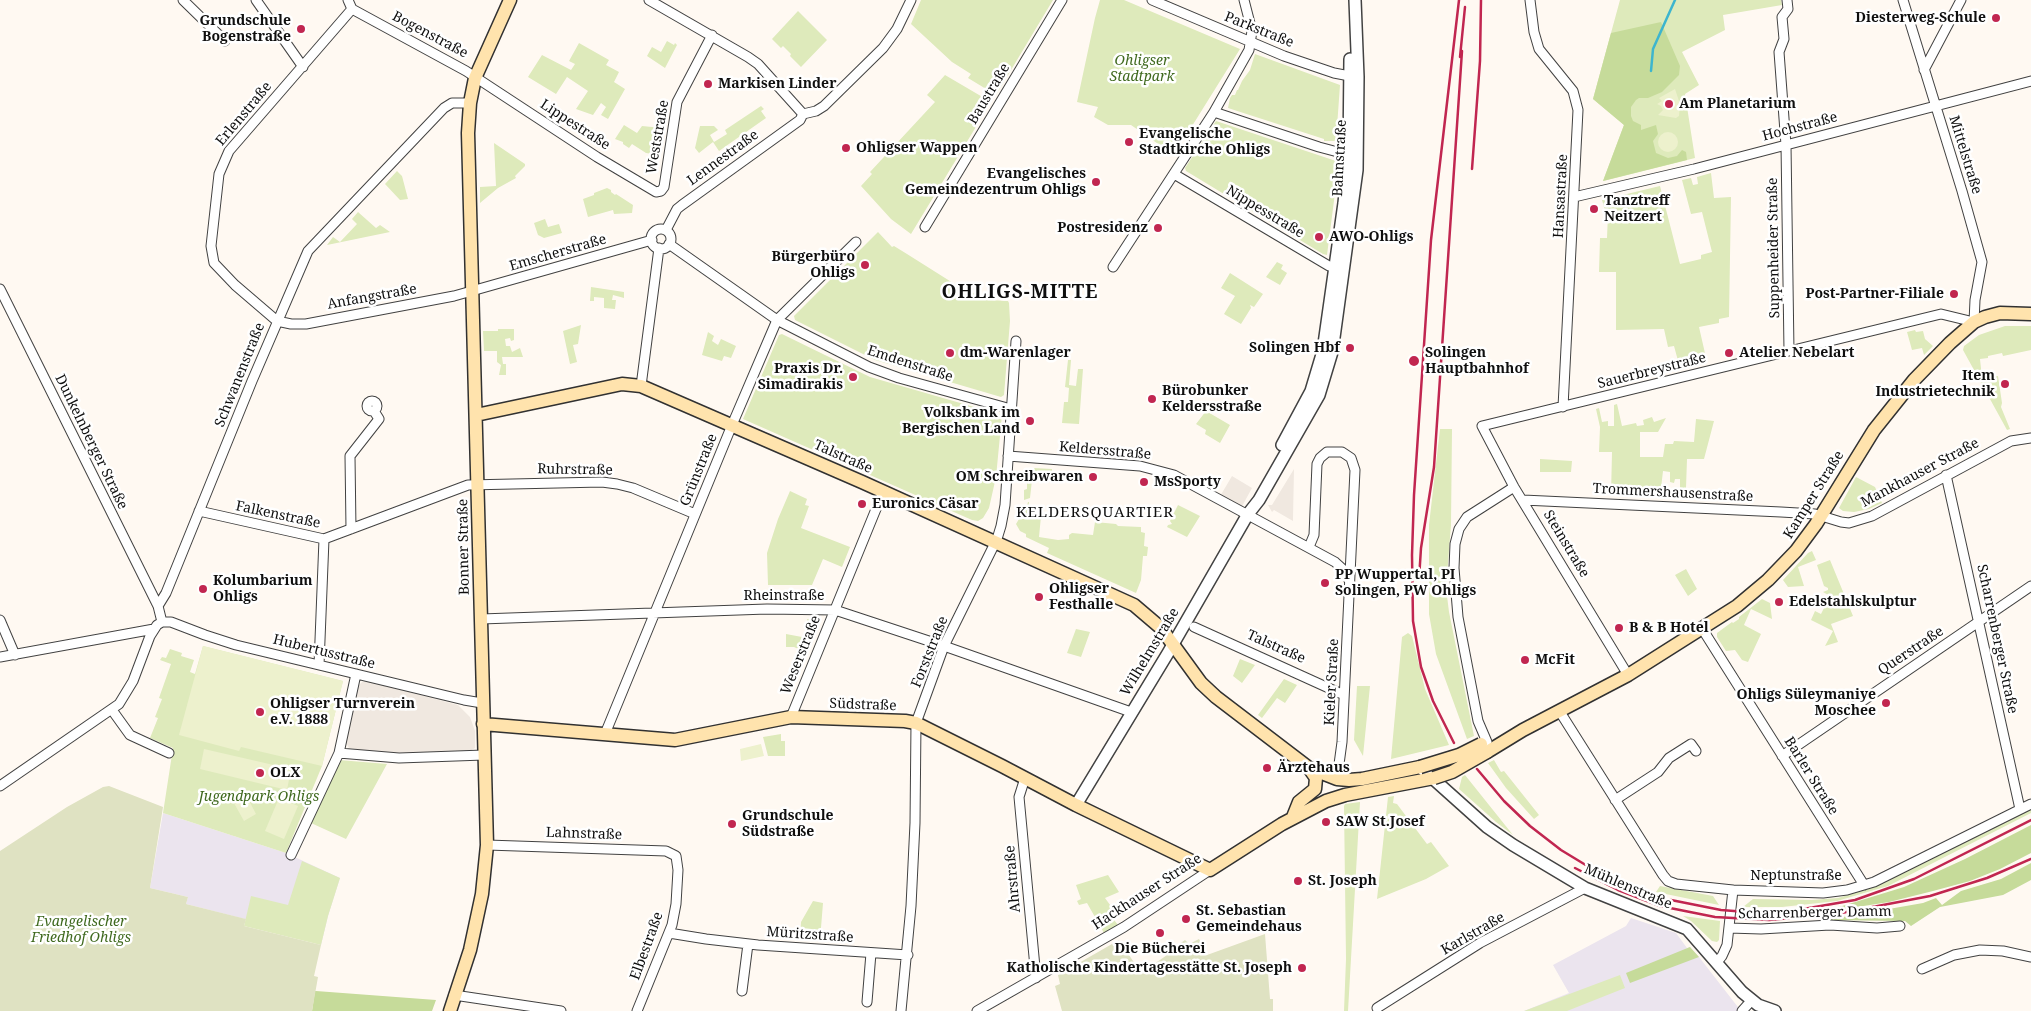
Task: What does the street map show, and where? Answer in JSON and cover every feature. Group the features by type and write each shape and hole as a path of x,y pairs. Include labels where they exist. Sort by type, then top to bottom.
{"main road":[{"name":"Bonner Straße","path":"450,1011 470,950 480,903 487,845 468,133 470,103 475,78 510,0"},
{"path":"1974,322 2000,313 2031,314"},
{"name":"Kamper Straße","path":"1337,779 1362,779 1420,767 1485,746 1523,730 1628,675 1702,630 1737,606 1783,566 1802,544 1854,460 1887,413 1936,357 1974,322"},
{"name":"Talstraße","path":"476,415 622,384 641,386 884,492 1134,605 1148,616 1173,643 1201,683 1216,697 1309,768 1337,779"},
{"name":"Südstraße","path":"483,724 682,740 790,717 906,721 916,723 1076,805 1210,870"},
{"name":"Kamper Straße","path":"1339,797 1434,778 1452,772 1485,746"},
{"path":"1294,813 1299,802 1315,789 1316,778 1309,768"},
{"path":"1294,813 1337,779"},
{"name":"Hackhauser Straße","path":"1210,870 1294,813 1339,797"}],"street":[{"path":"182,0 225,41"},
{"path":"256,0 303,68"},
{"path":"348,0 352,10"},
{"path":"649,0 712,35 758,64 803,114 816,111 824,106 883,48 897,29 911,0"},
{"name":"Baustraße","path":"924,227 1062,0"},
{"name":"Parkstraße","path":"1152,0 1251,43 1334,74 1354,77"},
{"path":"1113,267 1214,112 1249,50 1252,26 1244,0"},
{"name":"Bahnstraße","path":"1332,317 1357,170 1350,0"},
{"name":"Bahnstraße","path":"1339,269 1354,77 1356,0"},
{"name":"Hansastraße","path":"1530,0 1534,32 1539,49 1567,84 1577,102 1579,121 1563,407"},
{"name":"Suppenheider Straße","path":"1787,0 1788,9 1782,17 1784,39 1779,52 1786,145 1789,351"},
{"name":"Mittelstraße","path":"1903,0 1982,262 1975,300 1974,322"},
{"path":"1924,70 1961,0"},
{"name":"Erlenstraße","path":"278,321 214,263 211,246 218,174 226,155 352,10"},
{"name":"Bogenstraße","path":"352,10 466,70 475,78"},
{"name":"Weststraße","path":"661,191 664,187 676,102 712,35"},
{"name":"Lippestraße","path":"475,78 651,191 661,191"},
{"name":"Hochstraße","path":"1574,197 1694,169 2031,81"},
{"name":"Schwanenstraße","path":"158,606 166,593 308,251 444,108 452,103 470,103"},
{"path":"1214,112 1288,138 1349,155 1357,170"},
{"name":"Lennestraße","path":"652,240 652,235 657,230 666,230 677,209 800,120 803,114"},
{"name":"Nippesstraße","path":"1174,174 1329,266 1339,269"},
{"path":"652,240 654,245 659,248 665,248 669,244 671,236 666,230"},
{"name":"Emscherstraße","path":"472,292 652,240"},
{"name":"Grünstraße","path":"605,734 777,320 856,242"},
{"path":"669,244 777,320"},
{"path":"641,386 659,248"},
{"name":"Dunkelnberger Straße","path":"0,289 158,606"},
{"name":"Anfangstraße","path":"278,321 291,324 306,324 472,292"},
{"name":"Sauerbreystraße","path":"1482,426 1941,314 1974,322"},
{"name":"Wilhelmstraße","path":"1248,514 1253,497 1311,391 1332,317"},
{"name":"Wilhelmstraße","path":"1076,805 1248,514 1259,500 1319,395 1332,352 1332,317"},
{"name":"Emdenstraße","path":"777,320 869,367 899,378 1011,409"},
{"name":"Forststraße","path":"902,1011 908,955 915,823 916,723 944,646 996,542 1001,526 1016,341"},
{"path":"350,529 350,456 379,419 374,410"},
{"name":"Steinstraße","path":"1482,426 1514,487 1628,675"},
{"name":"Mankhauser Straße","path":"1821,516 1845,523 1872,516 2011,441 2031,438"},
{"name":"Kieler Straße","path":"1309,546 1314,535 1317,464 1324,454 1331,451 1339,451 1348,456 1355,466 1351,587 1342,742 1337,779"},
{"name":"Keldersstraße","path":"1008,456 1157,469 1190,482 1248,514"},
{"name":"Scharrenberger Straße","path":"1946,476 2020,809"},
{"name":"Ruhrstraße","path":"478,484 614,483 633,488 696,514"},
{"name":"Falkenstraße","path":"199,511 324,539 468,484 478,484"},
{"path":"1485,746 1478,721 1458,617 1454,568 1455,544 1459,529 1466,517 1514,487"},
{"name":"Weserstraße","path":"790,717 884,492"},
{"name":"Trommershausenstraße","path":"1523,500 1781,512 1821,516"},
{"path":"1248,514 1309,546 1342,568 1351,587"},
{"path":"319,665 324,539"},
{"name":"Querstraße","path":"1782,756 2031,586"},
{"path":"0,786 119,704 130,688 154,629 162,622 158,606"},
{"name":"Rheinstraße","path":"480,619 768,609 835,610 1131,712"},
{"path":"0,620 15,655"},
{"name":"Hubertusstraße","path":"162,622 171,622 236,645 482,703"},
{"name":"Talstraße","path":"1194,627 1344,695"},
{"path":"0,657 154,629"},
{"name":"Barler Straße","path":"1702,630 1864,885"},
{"path":"292,856 339,752 356,674"},
{"path":"112,710 130,735 169,753"},
{"name":"Neptunstraße","path":"1560,712 1668,881 1676,884 1733,890 1836,892 1874,882 2031,804"},
{"path":"1615,800 1658,772 1669,758 1691,744 1696,751"},
{"path":"339,752 398,758 484,754"},
{"name":"Mühlenstraße","path":"1420,767 1487,827 1585,888 1684,927 1691,932 1751,1001 1775,1011"},
{"name":"Ahrstraße","path":"1025,778 1020,797 1036,978"},
{"name":"Lahnstraße","path":"487,845 660,850 670,852 677,859"},
{"name":"Elbestraße","path":"637,1011 669,933 676,904 677,859"},
{"name":"Hackhauser Straße","path":"977,1011 1124,927 1210,870"},
{"name":"Karlstraße","path":"1377,1008 1480,943 1585,888"},
{"name":"Scharrenberger Damm","path":"1717,962 1726,950 1733,890"},
{"name":"Scharrenberger Damm","path":"1729,928 1761,929 1830,925 1877,928 1900,926"},
{"name":"Müritzstraße","path":"669,933 748,944 908,955"},
{"name":"Müritzstraße","path":"742,992 748,944"},
{"path":"1922,969 1954,955 1980,950 2003,951 2031,957"},
{"name":"Müritzstraße","path":"867,1002 871,953"},
{"path":"454,995 561,1011"},
{"path":"1742,1011 1751,1001"}],"shaded area":[{"path":"1294,469 1293,521 1274,510 1272,512 1268,505 1272,505"},
{"path":"1232,476 1252,488 1240,510 1219,498"},
{"path":"367,681 458,705 470,717 475,731 475,748 466,753 383,754 349,748 345,741 356,688 362,682"},
{"path":"163,813 286,853 340,878 321,945 245,919 186,904 188,897 150,888"},
{"path":"1631,918 1676,933 1687,948 1690,947 1699,957 1741,1011 1524,1011 1569,993 1553,965 1626,926"}],"green space":[{"path":"921,0 1053,0 996,95 968,78 971,74 952,62 911,24"},
{"name":"Ohligser Stadtpark","path":"1100,0 1124,0 1240,49 1174,155 1131,125 1108,125 1094,117 1098,107 1077,102"},
{"path":"1620,0 1781,0 1782,5 1723,15 1725,30 1682,52 1699,85 1685,94 1695,158 1603,181 1624,125 1593,99"},
{"path":"798,11 827,40 801,67 783,46 781,48 772,39"},
{"path":"1661,22 1680,66 1679,75 1662,92 1648,98 1636,100 1631,107 1631,116 1633,121 1641,125 1641,130 1656,125 1658,134 1653,141 1656,153 1668,158 1677,156 1682,150 1686,152 1687,160 1603,181 1624,125 1593,99 1611,33"},
{"path":"667,41 677,45 665,68 647,56 652,47 661,52"},
{"path":"579,43 609,60 606,65 619,72 614,82 625,89 608,119 601,115 606,107 601,103 593,115 576,109 588,91 567,77 556,94 528,77 542,55 571,70 575,64 569,61"},
{"path":"1255,54 1340,85 1336,141 1324,141 1324,139 1228,108 1230,98 1232,95 1235,95 1250,70"},
{"path":"945,75 991,102 911,234 891,219 861,186 872,174 870,172 935,102 927,95"},
{"name":"Am Planetarium","path":"1675,89 1680,104 1679,116 1676,118 1658,115 1663,110 1657,104 1662,101 1659,98"},
{"path":"761,106 764,109 761,111 766,118 719,151 713,142 699,153 695,148 700,126 714,126 718,130 710,135 714,142 727,134 725,130"},
{"path":"1216,121 1339,162 1327,255 1186,171 1185,168"},
{"path":"624,125 637,133 642,126 662,128 659,155 646,153 632,144 629,148 623,142 615,139"},
{"name":"Am Planetarium","path":"1668,132 1675,135 1678,142 1675,149 1668,152 1661,149 1658,142 1661,135"},
{"path":"494,143 525,164 525,166 515,176 516,178 498,188 480,203 480,187 496,186"},
{"path":"397,171 402,176 408,199 400,200 385,184"},
{"path":"1711,173 1714,198 1731,197 1729,317 1719,319 1719,323 1699,327 1707,362 1680,368 1674,346 1668,347 1664,329 1616,330 1616,272 1599,272 1600,238 1607,238 1608,214 1606,214 1602,200 1660,186 1680,264 1701,259 1701,255 1712,252 1702,212 1691,214 1682,180 1691,178 1693,185 1698,184 1697,177"},
{"path":"607,188 633,205 632,213 614,214 613,210 588,217 583,199"},
{"path":"358,212 376,228 380,225 390,232 327,245 333,237 340,242 357,224 352,219"},
{"path":"545,219 548,227 559,224 562,233 544,238 538,235 534,223"},
{"path":"878,232 892,247 894,246 953,283 988,300 1008,301 1010,321 1004,395 1001,397 875,360 795,320 794,316"},
{"path":"1277,262 1283,265 1281,269 1287,273 1280,285 1266,277"},
{"path":"1230,273 1263,294 1254,307 1250,305 1251,308 1241,324 1224,314 1235,296 1221,288"},
{"path":"591,287 624,292 624,298 613,295 612,300 616,300 615,309 604,308 604,298 594,297 594,301 590,301"},
{"path":"581,325 578,344 573,345 577,362 570,364 563,331"},
{"path":"2005,326 2031,326 2031,350 2003,356 2002,353 1980,359 1982,378 1998,376 2001,407 2010,429 2007,430 1963,350 1964,346 1979,335"},
{"path":"498,329 514,329 514,340 511,341 510,338 505,339 506,346 510,346 512,352 520,348 523,357 502,357 503,364 506,364 506,375 499,375 501,365 497,362 497,351 484,351 483,331 498,331"},
{"path":"1915,330 1916,332 1923,331 1925,339 1933,346 1924,355 1922,348 1912,350 1907,332"},
{"path":"708,332 714,336 712,341 718,345 721,339 736,346 731,358 724,356 722,361 702,355"},
{"path":"782,334 870,377 1002,415 996,477 989,508 983,518 978,521 972,520 743,419 779,335"},
{"path":"1068,360 1071,360 1069,385 1076,386 1078,369 1083,369 1079,424 1062,423 1064,402 1068,402 1069,388 1065,387"},
{"path":"1617,404 1622,426 1636,423 1637,426 1644,425 1643,420 1652,417 1654,422 1666,418 1658,432 1640,432 1640,457 1663,457 1665,444 1673,444 1674,441 1694,442 1696,419 1714,421 1704,459 1687,459 1686,488 1680,488 1680,479 1675,479 1674,483 1670,482 1670,472 1663,471 1660,497 1611,495 1612,452 1599,452 1600,427 1596,409 1599,408 1602,422 1608,421 1608,426 1614,426 1614,405"},
{"path":"1206,411 1230,425 1220,443 1205,434 1206,430 1196,424"},
{"path":"1440,429 1452,429 1451,525 1446,588 1449,612 1474,736 1467,739 1436,654 1429,614 1429,525"},
{"path":"1540,459 1572,461 1571,472 1540,472"},
{"path":"1033,468 1052,469 1051,480 1032,480 1030,498 1024,500 1024,490 1027,489 1027,480 1030,473 1033,473"},
{"path":"1856,477 1875,487 1882,503 1869,509 1854,512 1843,511 1839,508"},
{"path":"790,491 807,499 805,505 809,506 801,528 850,547 842,567 823,559 812,585 768,585 767,553 778,519"},
{"path":"1028,502 1028,514 1041,516 1039,537 1058,540 1069,539 1069,535 1072,533 1093,535 1095,522 1141,527 1141,532 1145,533 1144,546 1148,547 1147,556 1143,556 1141,580 1136,593 1047,553 1049,548 1026,537 1026,534 1020,531 1016,524 1019,519 1027,519 1028,516 1025,513"},
{"path":"1178,505 1200,516 1187,537 1167,527 1172,524 1170,521"},
{"path":"1812,551 1816,560 1798,567 1804,586 1788,587 1783,580"},
{"path":"1830,560 1853,616 1831,624 1838,642 1825,646 1833,631 1811,620 1815,611 1821,614 1830,596 1823,592 1828,590 1828,588 1824,586 1817,565"},
{"path":"1686,569 1697,589 1688,596 1675,575"},
{"path":"1762,599 1770,603 1772,619 1751,609 1744,625 1761,634 1748,662 1742,660 1735,650 1726,651 1717,637 1717,633 1739,619 1739,617"},
{"path":"807,619 814,621 815,627 805,652 794,647 786,647 786,634 802,637 808,636"},
{"path":"1076,629 1090,632 1081,657 1067,653"},
{"path":"1408,633 1412,636 1425,689 1449,745 1391,759 1402,637"},
{"name":"Jugendpark Ohligs","path":"203,646 343,681 322,766 286,853 163,813 173,748 150,738 158,718 155,717 162,699 159,698 171,664 160,660 162,657 166,658 170,649 182,653 181,656 194,660 190,672 195,674"},
{"name":"Ohligser Turnverein e.V. 1888","path":"203,646 343,681 322,766 241,747 239,751 179,735"},
{"path":"1240,659 1255,665 1242,683 1233,676"},
{"path":"1284,679 1297,685 1285,703 1277,698 1262,718 1258,715"},
{"path":"1357,686 1370,686 1363,756 1354,740"},
{"path":"781,734 781,741 785,741 785,756 768,756 763,737"},
{"path":"761,744 764,756 741,761 740,749"},
{"name":"OLX","path":"204,749 291,769 287,790 200,769"},
{"path":"339,760 387,764 346,839 311,823"},
{"path":"1494,760 1501,772 1504,771 1539,815 1534,819 1506,788 1488,763"},
{"path":"1465,775 1513,835 1459,789 1462,777"},
{"name":"Evangelischer Friedhof Ohligs","path":"109,786 163,807 150,888 188,897 186,904 246,919 244,926 321,945 314,976 318,977 312,1011 0,1011 0,851 67,807 103,787"},
{"path":"243,789 256,814 244,821 230,796"},
{"path":"1394,796 1393,803 1397,804 1427,844 1431,842 1449,866 1426,879 1377,899 1388,797"},
{"path":"279,798 298,806 284,839 265,831"},
{"path":"1360,802 1348,1011 1344,1011 1346,959 1344,806 1345,804"},
{"path":"2031,808 2031,813 1888,886 1837,901 1782,907 1743,907 1753,899 1812,900 1838,898 1874,887"},
{"path":"2031,825 2031,853 2000,869 1970,881 1933,891 1889,902 1838,910 1839,907 1904,887 1965,859"},
{"path":"302,861 340,878 321,945 244,926 251,896 288,905"},
{"path":"2031,863 2031,880 2003,895 1940,907 1911,926 1905,921 1826,920 1923,903 1936,898 1942,905 1961,891 2001,879"},
{"path":"1108,875 1119,892 1105,898 1113,909 1108,912 1118,925 1104,933 1087,903 1079,905 1077,901 1081,899 1076,885"},
{"path":"1660,886 1713,896 1719,905 1656,892"},
{"path":"813,901 823,903 820,940 800,939 801,922"},
{"path":"1683,916 1720,921 1719,940 1717,942 1712,941"},
{"path":"1265,934 1270,999 1273,999 1273,1011 1062,1011 1055,986 1060,984 1058,975 1119,940 1141,973 1185,940 1189,944 1199,939 1207,955"},
{"path":"1690,947 1699,957 1630,983 1626,973"},
{"path":"1620,975 1625,988 1567,1011 1524,1011"},
{"path":"315,991 436,1000 432,1011 312,1011"}],"waterway":[{"path":"1651,71 1653,49 1675,0"}],"railway":[{"path":"1454,743 1433,701 1421,667 1413,621 1412,555 1414,495 1431,240 1459,0"},
{"path":"1472,169 1480,61 1481,0"},
{"path":"1460,57 1465,7"},
{"path":"1419,579 1421,548 1434,467 1462,51"},
{"path":"1477,769 1504,801 1530,826 1561,850 1589,867 1620,883 1661,898 1721,910 1747,912 1792,911 1855,900 1914,879 2031,820"},
{"path":"1575,868 1618,890 1660,906 1715,917 1769,920 1836,914 1930,896 1987,878 2031,859"}],"place":[{"name":"Diesterweg-Schule","path":"1996,18"},
{"name":"Grundschule Bogenstraße","path":"301,29"},
{"name":"Markisen Linder","path":"708,84"},
{"name":"Am Planetarium","path":"1669,104"},
{"name":"Evangelische Stadtkirche Ohligs","path":"1129,142"},
{"name":"Ohligser Wappen","path":"846,148"},
{"name":"Evangelisches Gemeindezentrum Ohligs","path":"1096,182"},
{"name":"Tanztreff Neitzert","path":"1594,209"},
{"name":"Postresidenz","path":"1158,228"},
{"name":"AWO-Ohligs","path":"1319,237"},
{"name":"Bürgerbüro Ohligs","path":"865,265"},
{"name":"Post-Partner-Filiale","path":"1954,294"},
{"name":"Solingen Hbf","path":"1350,348"},
{"name":"dm-Warenlager","path":"950,353"},
{"name":"Atelier Nebelart","path":"1729,353"},
{"name":"Solingen Hauptbahnhof","path":"1414,361"},
{"name":"Praxis Dr. Simadirakis","path":"853,377"},
{"name":"Item Industrietechnik","path":"2005,384"},
{"name":"Bürobunker Keldersstraße","path":"1152,399"},
{"name":"Volksbank im Bergischen Land","path":"1030,421"},
{"name":"OM Schreibwaren","path":"1093,477"},
{"name":"MsSporty","path":"1144,482"},
{"name":"Euronics Cäsar","path":"862,504"},
{"name":"PP Wuppertal, PI Solingen, PW Ohligs","path":"1325,583"},
{"name":"Kolumbarium Ohligs","path":"203,589"},
{"name":"Ohligser Festhalle","path":"1039,597"},
{"name":"Edelstahlskulptur","path":"1779,602"},
{"name":"B & B Hotel","path":"1619,628"},
{"name":"McFit","path":"1525,660"},
{"name":"Ohligs Süleymaniye Moschee","path":"1886,703"},
{"name":"Ohligser Turnverein e.V. 1888","path":"260,712"},
{"name":"Ärztehaus","path":"1267,768"},
{"name":"OLX","path":"260,773"},
{"name":"SAW St.Josef","path":"1326,822"},
{"name":"Grundschule Südstraße","path":"732,824"},
{"name":"St. Joseph","path":"1298,881"},
{"name":"St. Sebastian Gemeindehaus","path":"1186,919"},
{"name":"Die Bücherei","path":"1160,933"},
{"name":"Katholische Kindertagesstätte St. Joseph","path":"1302,968"}],"district":[{"name":"OHLIGS-MITTE","path":"1020,293"},
{"name":"KELDERSQUARTIER","path":"1095,513"}]}
